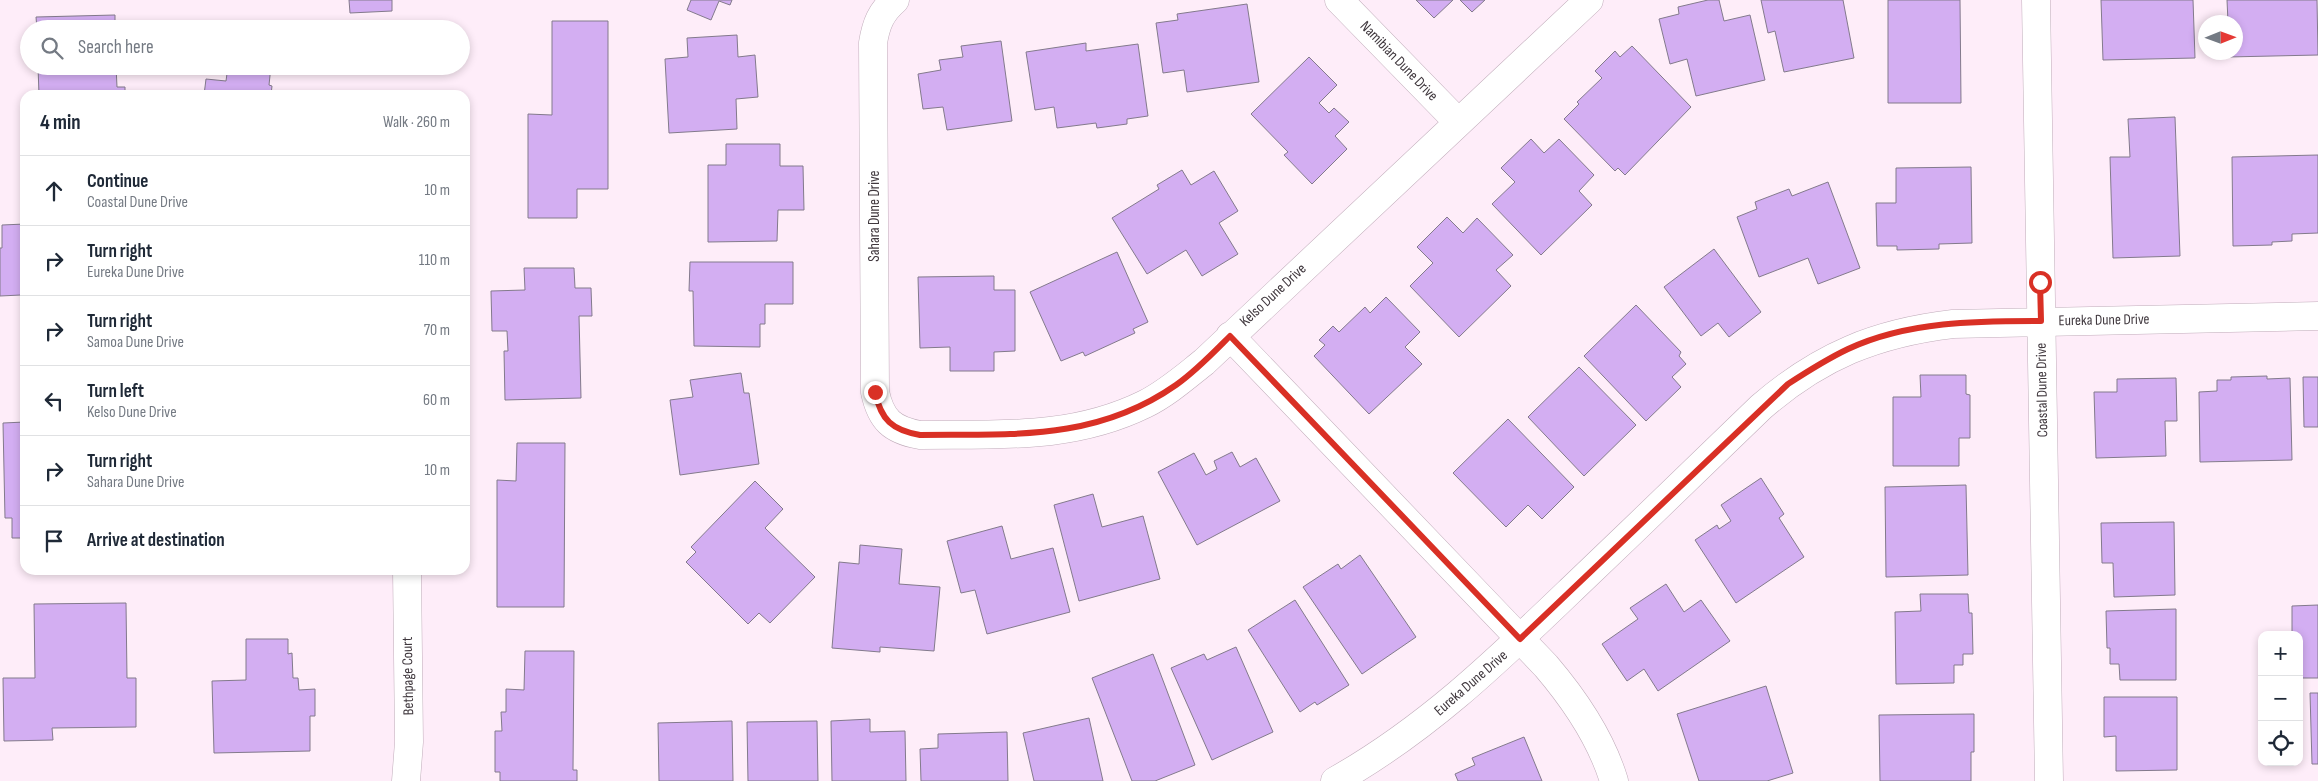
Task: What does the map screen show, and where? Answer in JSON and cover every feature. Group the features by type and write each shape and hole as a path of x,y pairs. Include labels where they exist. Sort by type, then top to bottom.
{"street":[{"name":"Namibian Dune Drive","path":"1339,0 1458,122"},
{"name":"Kelso Dune Drive","path":"888,422 903,432 920,435 1039,434 1076,428 1112,418 1146,403 1177,384 1230,336 1589,0"},
{"name":"Coastal Dune Drive","path":"2036,0 2049,781"},
{"name":"Sahara Dune Drive","path":"888,422 879,408 875,392 873,43 876,25 890,4"},
{"name":"Eureka Dune Drive","path":"1335,781 1364,764 1449,704 1520,639 1762,407 1788,384 1818,364 1849,348 1883,336 1918,328 1953,324 2318,316"},
{"path":"1230,336 1563,686 1604,751 1614,781"},
{"name":"Bethpage Court","path":"406,781 409,742 407,575"}],"building":[{"path":"349,0 392,0 392,11 350,13"},
{"path":"691,0 732,0 730,5 719,1 711,20 687,10"},
{"path":"1416,0 1453,0 1434,18"},
{"path":"1460,0 1485,0 1472,12"},
{"path":"1708,0 1719,0 1724,21 1750,15 1765,80 1696,96 1687,59 1670,64 1659,19 1679,14 1678,7"},
{"path":"1761,0 1843,0 1854,58 1784,72 1775,31 1768,33"},
{"path":"1888,0 1960,0 1961,103 1888,103"},
{"path":"2101,0 2193,0 2195,58 2103,60"},
{"path":"2227,0 2317,0 2318,55 2243,57 2243,15 2228,15"},
{"path":"1247,4 1259,82 1187,92 1184,70 1163,73 1156,23 1178,20 1177,14"},
{"path":"115,15 115,20 36,20 36,17"},
{"path":"552,21 608,21 608,189 577,189 577,218 528,218 528,114 552,115"},
{"path":"737,35 738,57 755,55 758,97 736,99 737,129 669,133 665,59 688,57 687,38"},
{"path":"1001,41 1012,121 947,130 943,107 923,109 918,74 941,70 939,60 963,57 961,46"},
{"path":"1086,43 1086,51 1138,44 1148,116 1127,119 1127,124 1097,128 1096,123 1057,128 1054,107 1035,110 1026,52"},
{"path":"1632,46 1691,107 1625,175 1618,168 1615,171 1564,119 1579,104 1577,102 1602,78 1595,71 1615,51 1620,57"},
{"path":"1309,57 1337,85 1319,103 1329,113 1334,108 1349,122 1335,136 1347,149 1312,184 1284,155 1288,152 1251,114"},
{"path":"38,75 116,75 117,87 125,87 125,90 39,90"},
{"path":"227,75 270,75 269,85 272,86 272,90 205,90 206,79 226,81"},
{"path":"2175,117 2180,256 2113,258 2110,157 2130,157 2128,119"},
{"path":"1531,139 1544,153 1559,139 1594,175 1579,191 1592,205 1541,255 1492,204 1515,182 1501,168"},
{"path":"726,144 780,144 780,166 803,166 804,210 778,210 777,241 708,242 708,165 726,165"},
{"path":"2318,155 2318,233 2292,234 2292,241 2272,242 2272,245 2233,246 2232,157"},
{"path":"1971,167 1972,243 1939,244 1939,249 1897,250 1897,246 1877,246 1876,203 1896,203 1896,168"},
{"path":"1182,170 1191,185 1214,171 1238,211 1219,223 1238,254 1202,276 1186,250 1147,274 1112,218 1159,189 1157,185"},
{"path":"1828,182 1860,268 1818,284 1808,258 1759,277 1737,217 1757,209 1755,202 1789,189 1792,196"},
{"path":"1447,217 1463,233 1477,218 1513,255 1496,270 1511,286 1459,337 1410,286 1433,263 1417,247"},
{"path":"20,224 20,295 0,296 2,225"},
{"path":"1714,249 1761,312 1729,337 1718,323 1701,336 1664,287"},
{"path":"1117,252 1148,322 1133,329 1135,333 1085,356 1083,352 1061,361 1030,292"},
{"path":"690,262 793,262 793,304 765,304 765,324 760,324 760,347 694,346 693,291 689,291"},
{"path":"524,268 574,268 575,288 591,288 592,316 579,316 581,398 505,400 504,351 508,351 507,331 492,331 491,291 525,290"},
{"path":"994,276 994,290 1015,290 1015,351 994,352 994,371 950,371 950,347 920,348 918,277"},
{"path":"1386,297 1420,332 1405,347 1422,364 1369,414 1314,356 1325,345 1319,340 1333,326 1339,332 1365,307 1370,313"},
{"path":"1636,305 1681,352 1679,356 1686,364 1672,377 1681,387 1646,421 1584,356"},
{"path":"1579,367 1636,425 1584,476 1528,417"},
{"path":"741,373 744,393 749,393 759,464 680,475 670,400 693,397 690,380"},
{"path":"1920,375 1966,375 1966,394 1970,395 1970,438 1959,438 1959,466 1893,466 1893,397 1921,397"},
{"path":"2267,376 2267,379 2290,378 2292,460 2200,462 2199,392 2217,391 2217,380 2231,380 2231,377"},
{"path":"2303,377 2318,377 2318,427 2304,427"},
{"path":"2176,378 2177,421 2165,421 2166,456 2096,458 2094,392 2117,392 2117,379"},
{"path":"1508,419 1574,487 1542,519 1528,505 1506,527 1453,473"},
{"path":"20,422 20,538 12,538 12,518 5,518 3,423"},
{"path":"517,443 565,443 564,607 497,607 497,480 516,481"},
{"path":"1232,452 1240,467 1256,458 1280,501 1197,545 1158,472 1194,453 1206,475 1217,469 1214,461"},
{"path":"1761,478 1784,514 1779,518 1804,557 1736,603 1695,540 1717,525 1719,529 1731,521 1721,505"},
{"path":"755,481 783,509 765,528 815,577 770,623 759,613 748,624 686,562 696,552 691,547"},
{"path":"1966,485 1968,575 1886,577 1885,487"},
{"path":"1093,494 1102,527 1143,516 1160,579 1079,601 1054,505"},
{"path":"2174,522 2175,595 2114,597 2113,563 2102,563 2101,523"},
{"path":"1002,526 1011,559 1053,548 1070,612 987,634 975,590 961,593 947,541"},
{"path":"860,545 902,549 899,584 940,587 934,651 880,647 880,652 832,648 839,562 859,564"},
{"path":"1360,555 1416,637 1362,674 1303,587 1338,564 1341,569"},
{"path":"1666,584 1684,612 1701,600 1730,641 1658,691 1644,669 1627,681 1602,644 1638,619 1630,608"},
{"path":"1920,594 1968,594 1969,613 1972,613 1973,654 1963,654 1963,665 1954,665 1954,683 1896,684 1895,612 1921,611"},
{"path":"1295,600 1349,685 1317,705 1315,702 1300,712 1248,630"},
{"path":"126,603 127,678 136,678 136,727 52,728 53,740 4,741 3,678 35,678 34,604"},
{"path":"2318,605 2318,678 2303,678 2303,631 2292,631 2292,606"},
{"path":"2176,609 2176,680 2120,680 2119,664 2110,664 2110,648 2107,648 2106,611"},
{"path":"246,639 288,639 288,654 292,653 293,678 298,678 299,690 315,689 315,716 310,716 310,751 214,753 212,681 246,680"},
{"path":"1236,647 1273,732 1212,760 1171,668 1204,654 1207,660"},
{"path":"525,651 574,651 573,770 577,770 577,781 500,781 500,772 495,772 495,731 502,731 501,712 506,712 506,689 524,690"},
{"path":"1153,654 1195,765 1155,781 1132,781 1092,678"},
{"path":"1766,686 1793,773 1767,781 1699,781 1677,714"},
{"path":"2310,693 2318,693 2318,764 2312,764"},
{"path":"2104,697 2177,697 2177,770 2116,771 2116,736 2104,737"},
{"path":"1974,714 1974,752 1971,752 1971,781 1880,781 1879,715"},
{"path":"1089,718 1103,781 1034,781 1023,733"},
{"path":"870,719 870,732 905,731 906,781 832,781 831,721"},
{"path":"732,721 733,781 659,781 658,723"},
{"path":"817,721 818,781 748,781 747,722"},
{"path":"1007,732 1008,781 921,781 920,749 938,748 938,734"},
{"path":"1524,737 1542,781 1458,781 1455,774 1475,765 1472,758"}],"route":[{"path":"875,392 879,408 888,422 903,432 920,435 1039,434 1076,428 1112,418 1146,403 1177,384 1204,362 1230,336 1520,639 1788,384 1818,364 1849,348 1883,336 1918,328 1953,324 2041,321 2040,282"}]}
